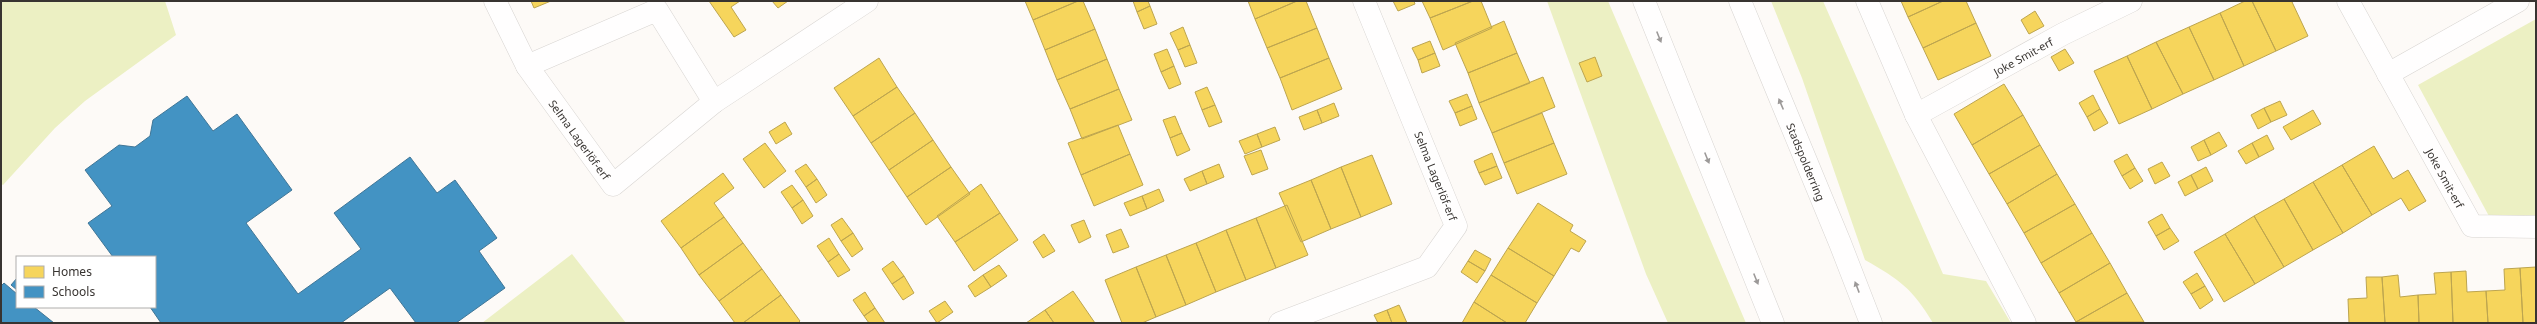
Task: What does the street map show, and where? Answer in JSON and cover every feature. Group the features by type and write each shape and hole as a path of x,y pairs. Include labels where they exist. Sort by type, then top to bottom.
{"street":[{"name":"Selma Lagerlöf-erf","path":"495,1 527,66 613,185 714,102 867,1"},
{"name":"Selma Lagerlöf-erf","path":"1280,323 1427,267 1442,248 1456,226 1364,1"},
{"path":"1644,1 1773,323"},
{"name":"Stadspolderring","path":"1740,1 1840,243 1871,323"},
{"path":"1867,1 1916,114 2025,323"},
{"name":"Joke Smit-erf","path":"1916,114 2063,34 2131,1"},
{"name":"Joke Smit-erf","path":"2348,1 2472,226 2536,227"},
{"path":"2388,74 2518,1"},
{"path":"527,66 657,10 714,102"}],"green space":[{"path":"1,1 165,1 176,35 85,101 55,128 3,185 1,184"},
{"path":"1547,1 1608,1 1746,323 1668,323 1646,274"},
{"path":"1771,1 1823,1 1943,274 1986,281 2011,323 1933,323 1918,301 1904,286 1887,273 1865,260 1802,78"},
{"path":"2536,19 2536,215 2490,218 2418,85"},
{"path":"572,254 626,323 482,323"}],"building: Homes":[{"path":"531,1 551,1 534,8"},
{"path":"709,1 740,1 731,7 746,30 734,37"},
{"path":"772,1 788,1 778,8"},
{"path":"1025,1 1078,1 1033,20"},
{"path":"1078,1 1083,1 1095,29 1045,50 1033,20"},
{"path":"1133,1 1148,1 1150,6 1137,12"},
{"path":"1248,1 1297,1 1255,19"},
{"path":"1297,1 1306,1 1317,28 1267,48 1255,19"},
{"path":"1393,1 1414,1 1415,4 1398,11"},
{"path":"1422,1 1473,1 1430,18"},
{"path":"1473,1 1481,1 1492,28 1443,50 1430,18"},
{"path":"1901,1 1943,1 1908,17"},
{"path":"1943,1 1966,1 1976,23 1923,48 1908,17"},
{"path":"2245,1 2252,1 2276,51 2244,66 2220,13"},
{"path":"2252,1 2295,1 2292,2 2308,36 2276,51"},
{"path":"1150,6 1157,24 1144,29 1137,12"},
{"path":"2035,11 2044,26 2029,34 2021,20"},
{"path":"2220,13 2244,66 2214,80 2189,27"},
{"path":"1504,21 1517,53 1468,73 1455,43"},
{"path":"1976,23 1991,56 1938,80 1923,48"},
{"path":"1183,27 1190,45 1178,50 1170,33"},
{"path":"2189,27 2214,80 2183,94 2156,42"},
{"path":"1317,28 1329,58 1280,78 1267,48"},
{"path":"1095,29 1107,59 1057,80 1045,50"},
{"path":"1430,41 1435,53 1418,60 1412,48"},
{"path":"2156,42 2183,94 2152,109 2127,56"},
{"path":"1190,45 1197,63 1185,67 1178,50"},
{"path":"1167,49 1174,66 1161,72 1154,54"},
{"path":"2065,49 2074,63 2059,71 2051,57"},
{"path":"1435,53 1440,66 1422,73 1418,60"},
{"path":"1517,53 1530,83 1479,103 1468,73"},
{"path":"2127,56 2152,109 2119,124 2094,71"},
{"path":"1595,57 1602,76 1587,82 1579,63"},
{"path":"879,58 897,87 853,116 834,88"},
{"path":"1329,58 1342,89 1292,110 1280,78"},
{"path":"1107,59 1119,89 1070,109 1057,80"},
{"path":"1174,66 1181,84 1169,89 1161,72"},
{"path":"1543,77 1555,107 1492,133 1479,103"},
{"path":"2004,84 2023,115 1972,145 1954,114"},
{"path":"897,87 915,113 871,143 853,116"},
{"path":"1207,87 1215,105 1202,110 1195,92"},
{"path":"1119,89 1132,120 1082,139 1070,109"},
{"path":"1467,94 1472,106 1455,113 1449,101"},
{"path":"2093,95 2100,109 2087,117 2079,103"},
{"path":"2280,101 2287,115 2271,122 2264,108"},
{"path":"1334,103 1339,116 1322,123 1317,110"},
{"path":"1215,105 1222,122 1209,127 1202,110"},
{"path":"1472,106 1477,119 1460,126 1455,113"},
{"path":"2264,108 2271,122 2258,129 2251,115"},
{"path":"2100,109 2108,123 2094,131 2087,117"},
{"path":"1317,110 1322,123 1304,130 1299,117"},
{"path":"2313,110 2321,124 2291,140 2283,127"},
{"path":"915,113 933,140 889,170 871,143"},
{"path":"1542,113 1554,143 1504,163 1492,133"},
{"path":"2023,115 2040,145 1989,174 1972,145"},
{"path":"1175,116 1182,133 1170,138 1163,120"},
{"path":"785,122 792,134 776,144 769,132"},
{"path":"1118,125 1130,154 1081,175 1068,143"},
{"path":"1275,127 1280,140 1262,147 1257,134"},
{"path":"2219,132 2227,146 2211,155 2204,140"},
{"path":"1182,133 1190,150 1177,156 1170,138"},
{"path":"1257,134 1262,147 1245,154 1239,141"},
{"path":"2267,135 2274,149 2259,157 2252,143"},
{"path":"933,140 951,167 907,197 889,170"},
{"path":"2204,140 2211,155 2198,161 2191,147"},
{"path":"765,143 786,171 764,188 743,159"},
{"path":"1554,143 1567,174 1517,194 1504,163"},
{"path":"2252,143 2259,157 2246,164 2238,151"},
{"path":"2040,145 2057,174 2007,204 1989,174"},
{"path":"2374,146 2393,179 2408,170 2426,201 2409,211 2401,198 2372,215 2342,165"},
{"path":"1261,150 1268,169 1252,175 1244,156"},
{"path":"1492,153 1497,166 1479,173 1474,161"},
{"path":"1130,154 1143,185 1094,206 1081,175"},
{"path":"2127,154 2135,168 2122,176 2114,161"},
{"path":"1372,155 1392,204 1361,217 1341,167"},
{"path":"2162,162 2170,176 2155,184 2148,169"},
{"path":"806,164 817,179 806,187 795,171"},
{"path":"1219,164 1224,177 1207,184 1202,171"},
{"path":"2342,165 2372,215 2343,233 2313,182"},
{"path":"1497,166 1502,178 1485,185 1479,173"},
{"path":"951,167 970,194 926,225 907,197"},
{"path":"1341,167 1361,217 1331,229 1311,180"},
{"path":"2206,167 2213,181 2198,189 2191,175"},
{"path":"2135,168 2143,181 2130,189 2122,176"},
{"path":"1202,171 1207,184 1190,191 1184,179"},
{"path":"723,173 734,188 714,203 724,217 681,248 661,221"},
{"path":"2057,174 2075,204 2024,233 2007,204"},
{"path":"2191,175 2198,189 2185,196 2178,182"},
{"path":"817,179 827,195 816,203 806,187"},
{"path":"1311,180 1331,229 1301,242 1279,193"},
{"path":"2313,182 2343,233 2313,250 2284,199"},
{"path":"981,184 1000,213 955,242 937,216"},
{"path":"792,185 803,200 792,208 781,192"},
{"path":"1159,189 1164,201 1147,209 1142,196"},
{"path":"1142,196 1147,209 1130,216 1124,203"},
{"path":"2284,199 2313,250 2284,267 2254,216"},
{"path":"803,200 813,216 802,224 792,208"},
{"path":"1538,203 1573,225 1570,231 1586,241 1579,252 1571,248 1554,276 1508,248"},
{"path":"2075,204 2092,233 2041,263 2024,233"},
{"path":"1287,205 1308,255 1276,268 1256,218"},
{"path":"1000,213 1018,240 974,271 955,242"},
{"path":"2162,214 2170,228 2156,236 2148,222"},
{"path":"2254,216 2284,267 2255,284 2225,234"},
{"path":"724,217 743,243 699,275 681,248"},
{"path":"842,218 853,233 841,241 831,225"},
{"path":"1256,218 1276,268 1246,280 1226,230"},
{"path":"1084,220 1091,237 1079,243 1071,225"},
{"path":"2170,228 2179,241 2164,250 2156,236"},
{"path":"1121,229 1129,247 1113,253 1106,235"},
{"path":"1226,230 1246,280 1216,292 1196,243"},
{"path":"853,233 863,249 852,257 841,241"},
{"path":"2092,233 2110,263 2059,293 2041,263"},
{"path":"1044,234 1055,251 1043,258 1033,242"},
{"path":"2225,234 2255,284 2224,302 2194,252"},
{"path":"829,238 839,254 828,262 817,246"},
{"path":"743,243 762,269 719,301 699,275"},
{"path":"1196,243 1216,292 1186,305 1166,255"},
{"path":"1508,248 1554,276 1537,303 1491,275"},
{"path":"1475,250 1491,259 1485,271 1468,261"},
{"path":"839,254 850,270 838,277 828,262"},
{"path":"1166,255 1186,305 1156,317 1136,267"},
{"path":"893,261 904,276 892,284 882,269"},
{"path":"1468,261 1485,271 1477,283 1461,272"},
{"path":"2110,263 2127,293 2076,322 2059,293"},
{"path":"999,265 1007,276 991,287 983,275"},
{"path":"1136,267 1156,317 1142,323 1122,323 1105,280"},
{"path":"2536,267 2536,323 2523,323 2520,268"},
{"path":"2520,268 2523,323 2488,323 2486,291 2505,290 2504,269"},
{"path":"762,269 781,295 743,323 735,323 719,301"},
{"path":"2466,271 2467,292 2486,291 2488,323 2453,323 2451,272"},
{"path":"2451,272 2453,323 2419,323 2418,295 2436,294 2434,273"},
{"path":"2197,273 2205,286 2191,294 2183,282"},
{"path":"983,275 991,287 975,297 968,286"},
{"path":"1491,275 1537,303 1525,323 1507,323 1474,302"},
{"path":"2398,275 2400,297 2418,295 2419,323 2385,323 2382,277"},
{"path":"904,276 914,293 903,300 892,284"},
{"path":"2366,277 2382,277 2385,323 2349,323 2348,299 2367,298"},
{"path":"2205,286 2213,300 2200,309 2191,294"},
{"path":"1073,291 1095,323 1054,323 1045,310"},
{"path":"865,292 875,308 864,316 853,300"},
{"path":"2127,293 2144,322 2076,322"},
{"path":"781,295 800,321 798,323 743,323"},
{"path":"945,301 953,312 937,323 929,311"},
{"path":"1474,302 1507,323 1462,323"},
{"path":"1399,305 1407,323 1392,323 1387,310"},
{"path":"875,308 885,323 869,323 864,316"},
{"path":"1045,310 1054,323 1026,323"},
{"path":"1387,310 1392,323 1378,323 1374,315"}],"building: Schools":[{"path":"187,96 213,131 237,114 292,190 246,223 298,294 361,249 334,213 410,157 437,193 455,180 497,238 479,251 505,288 456,323 416,323 390,288 341,323 161,323 151,308 156,308 156,256 112,256 88,223 112,206 85,170 119,145 135,147 150,136 153,120"},
{"path":"16,279 16,289 11,285"},
{"path":"4,283 16,293 16,308 35,308 54,323 1,323 1,286"}]}
